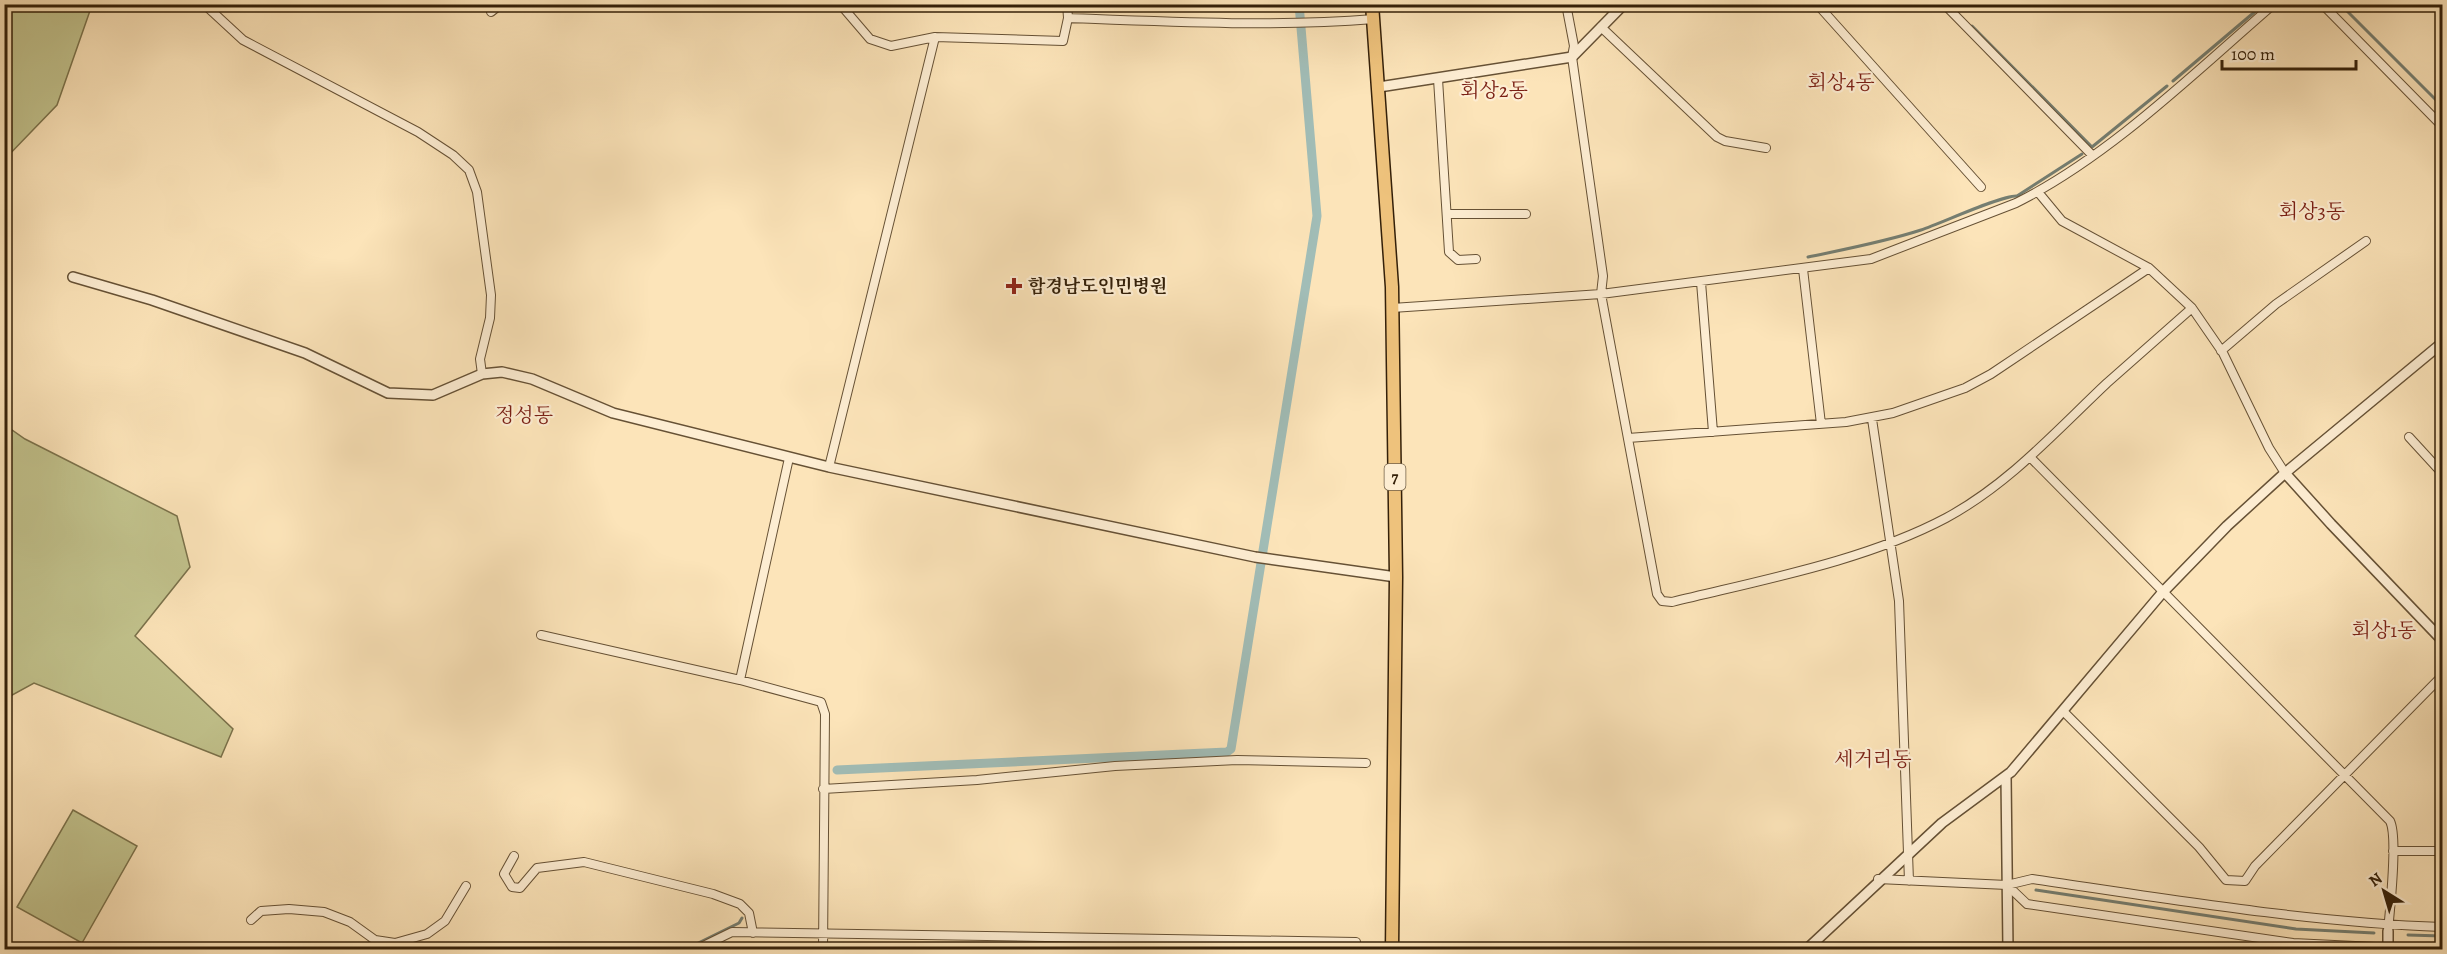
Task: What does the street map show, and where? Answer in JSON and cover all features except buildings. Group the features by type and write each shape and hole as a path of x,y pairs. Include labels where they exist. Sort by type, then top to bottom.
{"highway":[{"name":"7","path":"1372,4 1392,308 1396,577 1392,950"}],"street":[{"path":"204,4 243,40 418,132 453,155 469,170 477,192 492,295 490,318 480,359 482,374"},
{"path":"491,12 501,4"},
{"path":"840,4 870,39 891,45 935,37 1063,41 1068,18 1067,4"},
{"path":"1566,4 1574,46 1572,57 1603,276 1602,294 1657,594 1662,601 1672,602 1769,579 1891,543 1949,516 2031,458 2107,384 2192,308"},
{"path":"1379,87 1572,57 1624,4"},
{"path":"1817,4 1982,187"},
{"path":"1944,4 2092,155"},
{"path":"1392,308 1602,294 1871,259 2016,203 2038,192 2140,118 2274,4"},
{"path":"2322,4 2442,126"},
{"path":"1068,18 1289,24 1374,19"},
{"path":"1601,27 1717,136 1750,147 1766,148"},
{"path":"829,467 935,37"},
{"path":"1438,79 1449,252 1458,260 1476,259"},
{"path":"2038,192 2056,216 2068,226 2148,268 2192,308 2221,351 2269,448 2285,473 2442,640"},
{"path":"1448,214 1527,214"},
{"path":"2221,351 2276,304 2366,241"},
{"path":"1628,438 1821,424 1872,418 1939,399 1979,381 2148,268"},
{"path":"1803,269 1821,424"},
{"path":"73,277 152,300 305,353 388,393 433,395 482,374 501,372 532,379 613,413 789,458 1255,557 1396,577"},
{"path":"1701,282 1713,432"},
{"path":"1806,950 1878,879 1942,822 2006,776 2162,592 2227,526 2285,473 2442,343"},
{"path":"1872,418 1899,601 1909,881"},
{"path":"2409,437 2442,473"},
{"path":"740,680 789,458"},
{"path":"2031,458 2390,821 2392,851 2388,949"},
{"path":"541,635 740,680 821,702 825,714 823,950"},
{"path":"2063,711 2199,847 2226,880 2245,881 2255,866 2442,676"},
{"path":"823,789 987,779 1115,766 1238,760 1366,763"},
{"path":"2006,776 2008,950"},
{"path":"2392,851 2442,851"},
{"path":"514,856 504,874 513,886 520,888 537,868 584,862 713,894 740,904 749,913 753,933"},
{"path":"1878,879 2007,885 2032,879 2257,912 2389,928 2442,927"},
{"path":"2007,885 2027,904 2293,943 2438,950"},
{"path":"251,920 261,911 312,910 350,922 375,940 395,943 427,934 445,921 466,886"},
{"path":"695,950 732,932 1356,942"},
{"path":"369,950 375,940"}],"green space":[{"path":"5,4 92,5 57,105 5,159"},
{"path":"5,425 25,439 177,516 190,567 135,636 233,729 221,757 34,683 5,699"},
{"path":"73,810 137,846 82,943 17,907"}],"waterway":[{"path":"837,770 1227,752 1231,749 1317,216 1299,4"},
{"path":"2173,81 2264,4"},
{"path":"2340,4 2442,106"},
{"path":"1972,26 2092,147 2167,86"},
{"path":"1808,257 1907,234 1999,200 2017,196 2082,154"},
{"path":"2036,890 2296,929 2374,933"},
{"path":"684,950 739,923 742,918"},
{"path":"2408,935 2442,936"},
{"path":"200,948 207,950"}],"place":[{"name":"함경남도인민병원","path":"1014,286"}],"district":[{"name":"회상4동","path":"1841,82"},
{"name":"회상2동","path":"1494,90"},
{"name":"회상3동","path":"2312,211"},
{"name":"정성동","path":"524,415"},
{"name":"회상1동","path":"2384,630"},
{"name":"세거리동","path":"1873,759"}]}
